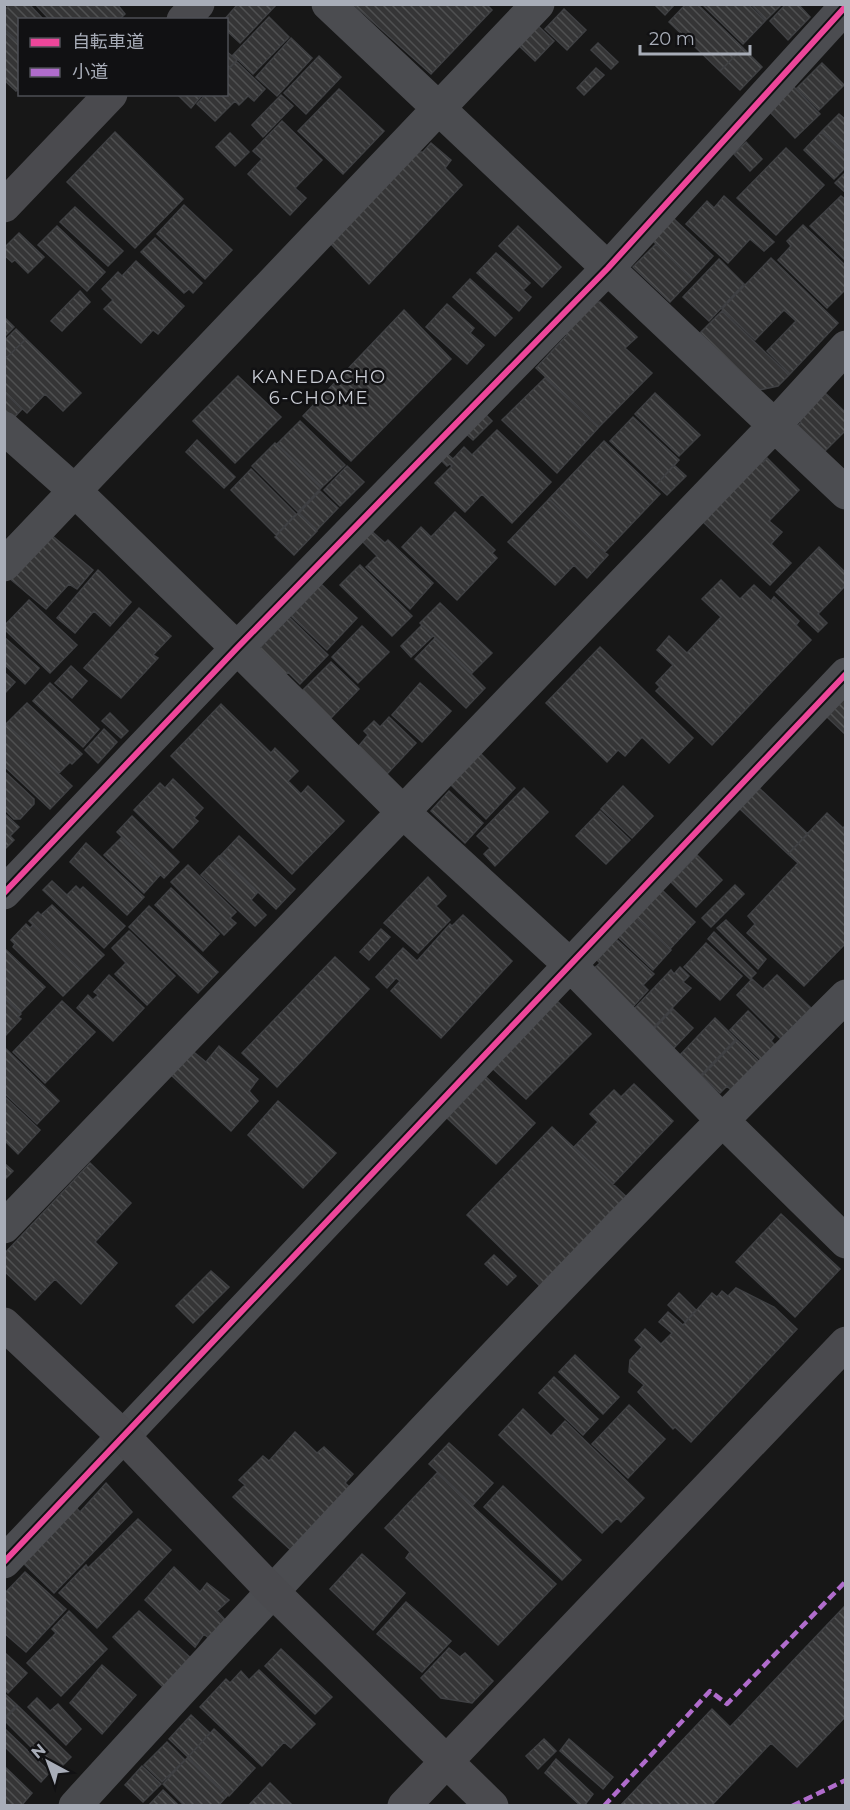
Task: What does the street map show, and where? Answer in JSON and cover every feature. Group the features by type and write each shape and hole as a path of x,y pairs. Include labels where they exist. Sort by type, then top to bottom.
{"street":[{"path":"185,18 198,4"},
{"path":"328,4 846,493"},
{"path":"4,565 538,4"},
{"path":"4,893 237,648 608,268 846,6"},
{"path":"4,206 109,96"},
{"path":"4,1227 774,426 846,347"},
{"path":"4,428 75,491 403,812 570,965 846,1242"},
{"path":"4,1562 846,674"},
{"path":"75,1806 272,1591 722,1120 846,996"},
{"path":"4,1324 124,1437 272,1591 492,1806"},
{"path":"405,1806 846,1343"}],"building":[{"path":"10,4 29,4 42,18 18,18 18,41 4,29 4,11"},
{"path":"35,4 117,4 125,14 121,18 48,18"},
{"path":"238,4 277,4 240,43 228,32 228,18 226,18"},
{"path":"353,4 486,4 492,10 431,74"},
{"path":"654,4 675,4 665,15"},
{"path":"686,4 697,4 743,48 720,71 669,22"},
{"path":"702,4 748,4 765,21 743,44"},
{"path":"751,4 782,4 766,20"},
{"path":"786,4 798,4 810,17 788,40 770,21"},
{"path":"564,9 586,30 567,50 545,29"},
{"path":"269,17 289,37 253,74 233,55"},
{"path":"534,22 554,41 535,61 515,42"},
{"path":"4,31 18,43 18,90 16,91 4,80"},
{"path":"291,38 312,58 277,96 256,77"},
{"path":"598,43 618,62 611,69 591,50"},
{"path":"743,48 762,67 740,90 720,71"},
{"path":"228,53 237,60 228,69"},
{"path":"319,56 341,77 306,114 284,93"},
{"path":"236,61 265,89 254,101 248,96 239,105 235,101 215,121 197,104 204,96 228,96 228,70"},
{"path":"822,63 844,85 819,110 797,88"},
{"path":"596,68 604,75 584,95 577,88"},
{"path":"791,84 820,114 795,138 766,108"},
{"path":"339,89 384,131 343,174 298,131"},
{"path":"281,95 293,106 263,137 252,125"},
{"path":"179,96 201,96 191,108"},
{"path":"839,114 846,120 846,154 822,131"},
{"path":"282,121 322,160 295,188 306,198 290,215 248,174 262,159 253,151"},
{"path":"115,132 183,199 135,248 67,182"},
{"path":"821,132 846,155 846,167 834,179 804,150"},
{"path":"230,133 249,152 235,166 216,147"},
{"path":"746,142 762,159 750,171 734,154"},
{"path":"431,143 451,160 445,168 462,185 369,284 331,244 417,152 423,152"},
{"path":"786,148 824,185 776,235 737,198"},
{"path":"846,172 846,193 835,183"},
{"path":"724,196 774,242 764,251 750,239 728,263 686,224 707,201 714,208"},
{"path":"841,196 846,200 845,260 810,226"},
{"path":"184,205 232,250 205,279 157,234"},
{"path":"75,207 123,251 108,266 60,222"},
{"path":"673,218 713,256 692,279 652,240"},
{"path":"803,225 846,266 846,289 827,308 778,260 791,246 787,241"},
{"path":"57,226 105,272 87,291 38,245"},
{"path":"518,226 561,267 542,287 499,246"},
{"path":"19,233 44,257 28,273 15,260 12,262 4,255 4,248"},
{"path":"155,238 202,283 193,293 189,289 184,293 141,252"},
{"path":"656,244 692,279 670,302 633,267"},
{"path":"496,253 530,283 523,290 531,297 519,311 477,273"},
{"path":"771,258 838,323 790,374 767,351 796,321 784,310 755,340 722,309"},
{"path":"719,259 744,284 709,321 683,297"},
{"path":"136,261 184,306 158,334 153,330 141,343 104,309 113,300 102,289 118,272 122,276"},
{"path":"470,279 512,318 495,336 453,297"},
{"path":"80,291 90,302 62,331 51,321"},
{"path":"584,302 600,302 637,337 625,348 652,373 599,427 536,368 567,335 560,328"},
{"path":"447,304 474,328 470,333 484,345 467,364 426,327"},
{"path":"404,310 451,359 351,461 303,416"},
{"path":"722,311 789,375 778,386 759,390 700,333"},
{"path":"4,317 14,327 4,337"},
{"path":"16,329 26,339 4,360 4,341"},
{"path":"26,339 81,393 63,411 45,394 27,413 4,392 4,360"},
{"path":"238,376 281,417 235,463 193,421"},
{"path":"545,378 599,427 557,473 502,420"},
{"path":"822,390 846,413 846,430 823,453 797,427 801,422 795,417"},
{"path":"4,392 22,409 10,422 4,416"},
{"path":"655,393 700,435 679,456 635,414"},
{"path":"481,410 492,421 473,440 462,430"},
{"path":"633,417 679,460 656,485 610,441"},
{"path":"300,421 345,465 322,487 277,444"},
{"path":"497,430 551,482 512,523 482,494 465,512 435,483 452,466 450,464 447,466 438,457 444,451 453,459 464,447 472,455"},
{"path":"197,440 235,477 224,488 186,452"},
{"path":"604,441 660,494 605,552 549,499"},
{"path":"275,443 321,488 298,512 252,466"},
{"path":"760,458 763,462 767,458 799,490 769,521 782,532 771,544 791,563 770,585 701,520"},
{"path":"674,465 686,476 667,495 656,485"},
{"path":"347,466 364,482 340,506 324,490"},
{"path":"251,469 296,514 276,535 231,490"},
{"path":"320,491 338,508 317,530 299,513"},
{"path":"549,499 608,555 587,578 574,565 555,585 508,542"},
{"path":"455,512 495,550 492,553 497,558 457,600 402,547 421,527 431,537"},
{"path":"298,513 317,531 294,555 275,537"},
{"path":"368,528 385,543 388,540 433,583 410,609 366,567 377,556 359,538"},
{"path":"49,533 93,570 77,589 69,584 46,609 9,578"},
{"path":"819,547 846,573 846,585 818,614 827,623 818,632 776,592"},
{"path":"360,565 412,616 392,636 340,585"},
{"path":"98,570 131,602 110,626 94,611 75,633 57,618"},
{"path":"721,580 740,599 754,585 771,601 774,597 799,621 796,625 811,640 712,745 656,691 660,687 656,683 673,665 657,650 669,636 687,653 721,617 702,599"},
{"path":"321,584 357,618 327,650 291,616"},
{"path":"29,600 77,645 50,673 4,629 4,626"},
{"path":"440,603 492,653 472,673 420,623"},
{"path":"139,608 171,636 153,655 158,658 121,698 84,668"},
{"path":"289,617 328,655 300,684 288,672 283,677 256,652"},
{"path":"422,625 433,636 411,657 401,646"},
{"path":"362,626 389,652 358,683 332,657"},
{"path":"4,637 39,668 25,684 4,664"},
{"path":"435,638 485,688 466,708 415,659"},
{"path":"600,647 693,738 669,763 642,737 625,756 618,750 607,762 546,703"},
{"path":"331,662 359,689 330,719 299,694"},
{"path":"71,666 87,681 72,698 55,683"},
{"path":"4,672 15,682 4,694"},
{"path":"50,683 99,729 83,747 33,701"},
{"path":"420,683 451,711 422,742 392,715"},
{"path":"846,697 846,735 827,717"},
{"path":"27,703 82,754 59,773 6,724"},
{"path":"221,704 271,753 275,748 298,771 288,781 301,794 308,786 344,821 292,874 171,756"},
{"path":"110,713 128,731 121,738 102,721"},
{"path":"389,717 416,743 387,774 358,747 368,735 364,731 374,721 380,727"},
{"path":"7,725 72,786 50,809 4,766 4,727"},
{"path":"104,729 117,742 98,763 85,750"},
{"path":"480,753 515,788 486,819 450,784"},
{"path":"4,771 34,799 34,804 20,819 14,819 4,809"},
{"path":"173,779 203,808 194,818 198,821 173,848 134,810 160,783 165,788"},
{"path":"623,786 653,816 632,838 601,809"},
{"path":"524,788 548,812 495,866 484,854 490,848 477,836"},
{"path":"759,788 808,834 788,854 739,808"},
{"path":"449,791 483,823 465,843 431,811"},
{"path":"600,811 630,840 606,864 576,836"},
{"path":"4,813 19,827 10,836 14,840 4,850"},
{"path":"827,813 843,828 846,825 846,943 804,986 747,933 755,924 748,916 798,863 788,854"},
{"path":"132,816 179,862 164,878 117,832"},
{"path":"239,836 295,889 276,909 220,856"},
{"path":"121,838 160,875 144,893 104,855"},
{"path":"86,843 144,897 127,915 70,862"},
{"path":"697,855 722,880 696,907 671,882"},
{"path":"219,856 257,893 251,900 266,915 255,926 201,875"},
{"path":"188,865 236,912 230,918 236,923 224,935 171,882"},
{"path":"428,877 446,896 436,906 450,920 418,953 384,923"},
{"path":"52,881 67,895 76,886 80,890 83,887 125,926 104,948 43,890"},
{"path":"735,885 744,894 711,927 702,918"},
{"path":"171,888 219,934 203,951 155,905"},
{"path":"660,888 695,922 670,949 634,915"},
{"path":"52,905 104,955 85,974 29,921 38,912 41,915"},
{"path":"149,906 218,972 198,993 129,927"},
{"path":"463,915 512,961 441,1038 391,991 400,981 396,978 387,988 376,977 403,948 417,961 450,924 452,926"},
{"path":"634,915 671,950 653,970 616,935"},
{"path":"726,920 766,959 758,969 717,928"},
{"path":"26,924 30,928 33,925 85,974 63,996 13,947 15,944 11,940"},
{"path":"381,929 390,937 369,960 360,952"},
{"path":"129,931 175,976 147,1005 115,974 126,963 112,948"},
{"path":"714,932 756,973 750,979 708,939"},
{"path":"616,939 654,974 643,985 648,990 631,1009 591,971 600,963 597,960"},
{"path":"706,943 742,976 720,1000 684,967"},
{"path":"4,948 45,987 21,1012 4,997"},
{"path":"335,957 369,989 277,1087 242,1053"},
{"path":"680,967 689,976 683,982 691,988 654,1027 634,1009 671,970 674,974"},
{"path":"109,975 144,1008 113,1041 77,1008 88,995 93,1000 98,995 94,992"},
{"path":"777,975 811,1008 781,1039 737,995 752,979 763,989"},
{"path":"4,998 21,1014 18,1017 21,1019 6,1035"},
{"path":"62,1001 95,1032 45,1083 13,1052"},
{"path":"557,1001 591,1034 526,1099 491,1067"},
{"path":"673,1009 693,1028 673,1049 653,1030"},
{"path":"748,1011 774,1037 771,1041 775,1045 761,1060 730,1030"},
{"path":"715,1018 736,1039 701,1075 680,1055"},
{"path":"737,1040 763,1065 735,1094 727,1086 720,1093 702,1076"},
{"path":"219,1046 258,1079 249,1091 258,1101 231,1131 171,1075 190,1049 206,1062"},
{"path":"5,1048 59,1101 37,1124 4,1093"},
{"path":"486,1077 535,1123 496,1164 447,1118"},
{"path":"634,1084 673,1121 613,1184 574,1147 598,1122 590,1114 614,1090 621,1097"},
{"path":"4,1096 40,1130 18,1154 4,1140"},
{"path":"278,1101 336,1153 303,1188 248,1135"},
{"path":"552,1127 633,1203 545,1291 467,1215"},
{"path":"4,1163 13,1171 4,1180"},
{"path":"90,1163 131,1203 95,1242 117,1263 81,1304 55,1279 35,1300 4,1271 4,1254"},
{"path":"781,1214 840,1269 795,1317 736,1262"},
{"path":"494,1255 516,1276 507,1285 485,1264"},
{"path":"211,1271 229,1287 193,1323 176,1306"},
{"path":"736,1288 774,1307 797,1329 691,1442 675,1427 673,1429 638,1392 644,1385 629,1372 630,1360 642,1347 635,1340 645,1329 661,1344 672,1333 659,1322 668,1312 683,1325 712,1293 717,1297 722,1291 728,1296"},
{"path":"679,1293 696,1310 685,1322 668,1305"},
{"path":"575,1355 619,1397 603,1414 559,1372"},
{"path":"554,1377 598,1419 583,1435 539,1393"},
{"path":"629,1405 665,1439 628,1478 592,1444"},
{"path":"523,1409 551,1436 565,1421 644,1498 621,1522 617,1518 602,1533 499,1435"},
{"path":"295,1432 317,1453 324,1447 353,1474 345,1483 354,1491 294,1553 233,1497 245,1485 239,1480 263,1456 269,1461"},
{"path":"449,1443 493,1483 473,1505 429,1464"},
{"path":"437,1473 556,1584 498,1645 406,1558 410,1552 385,1528"},
{"path":"106,1483 132,1512 54,1593 20,1560 73,1504 80,1512"},
{"path":"503,1486 581,1560 562,1580 484,1507"},
{"path":"138,1519 171,1550 97,1628 59,1593 86,1565 88,1568"},
{"path":"362,1554 405,1593 373,1630 330,1589"},
{"path":"174,1567 200,1592 207,1583 229,1600 217,1611 228,1623 213,1642 204,1634 195,1647 145,1600"},
{"path":"25,1572 66,1609 26,1652 4,1633 4,1594"},
{"path":"406,1602 451,1641 422,1672 377,1634"},
{"path":"846,1605 846,1716 797,1767 771,1743 711,1806 620,1806 712,1709 730,1727"},
{"path":"69,1611 107,1649 61,1696 27,1663 56,1633 52,1629"},
{"path":"139,1611 193,1660 167,1691 113,1637"},
{"path":"449,1648 460,1657 465,1653 493,1681 472,1703 441,1698 421,1678"},
{"path":"281,1649 332,1697 315,1714 265,1666"},
{"path":"4,1652 27,1673 8,1693 4,1689"},
{"path":"102,1665 136,1695 102,1734 70,1703"},
{"path":"259,1670 315,1724 291,1748 284,1742 262,1766 200,1707 226,1679 230,1683 241,1671 249,1680"},
{"path":"4,1693 17,1705 4,1718"},
{"path":"37,1698 50,1711 58,1704 81,1729 66,1745 28,1707"},
{"path":"18,1706 71,1757 56,1772 4,1720"},
{"path":"191,1715 210,1733 188,1757 169,1739"},
{"path":"4,1728 50,1772 41,1782 4,1746"},
{"path":"214,1729 255,1768 229,1796 188,1757"},
{"path":"544,1739 556,1751 538,1769 526,1756"},
{"path":"569,1739 613,1777 603,1789 560,1751"},
{"path":"167,1742 185,1760 162,1782 144,1765"},
{"path":"187,1758 227,1796 218,1806 185,1806 163,1784"},
{"path":"556,1759 593,1794 584,1806 581,1806 545,1773"},
{"path":"4,1766 32,1793 21,1806 8,1806 4,1802"},
{"path":"142,1766 161,1784 143,1802 125,1785"},
{"path":"270,1783 293,1806 252,1806 250,1804"},
{"path":"163,1790 179,1806 148,1806"}],"marked path":[{"path":"604,1806 710,1691 727,1704 846,1581"},
{"path":"792,1806 846,1780"}],"cycle path":[{"path":"4,893 237,648 608,268 846,6"},
{"path":"4,1562 846,674"}],"district":[{"name":"KANEDACHO 6-CHOME","path":"319,388"}]}
